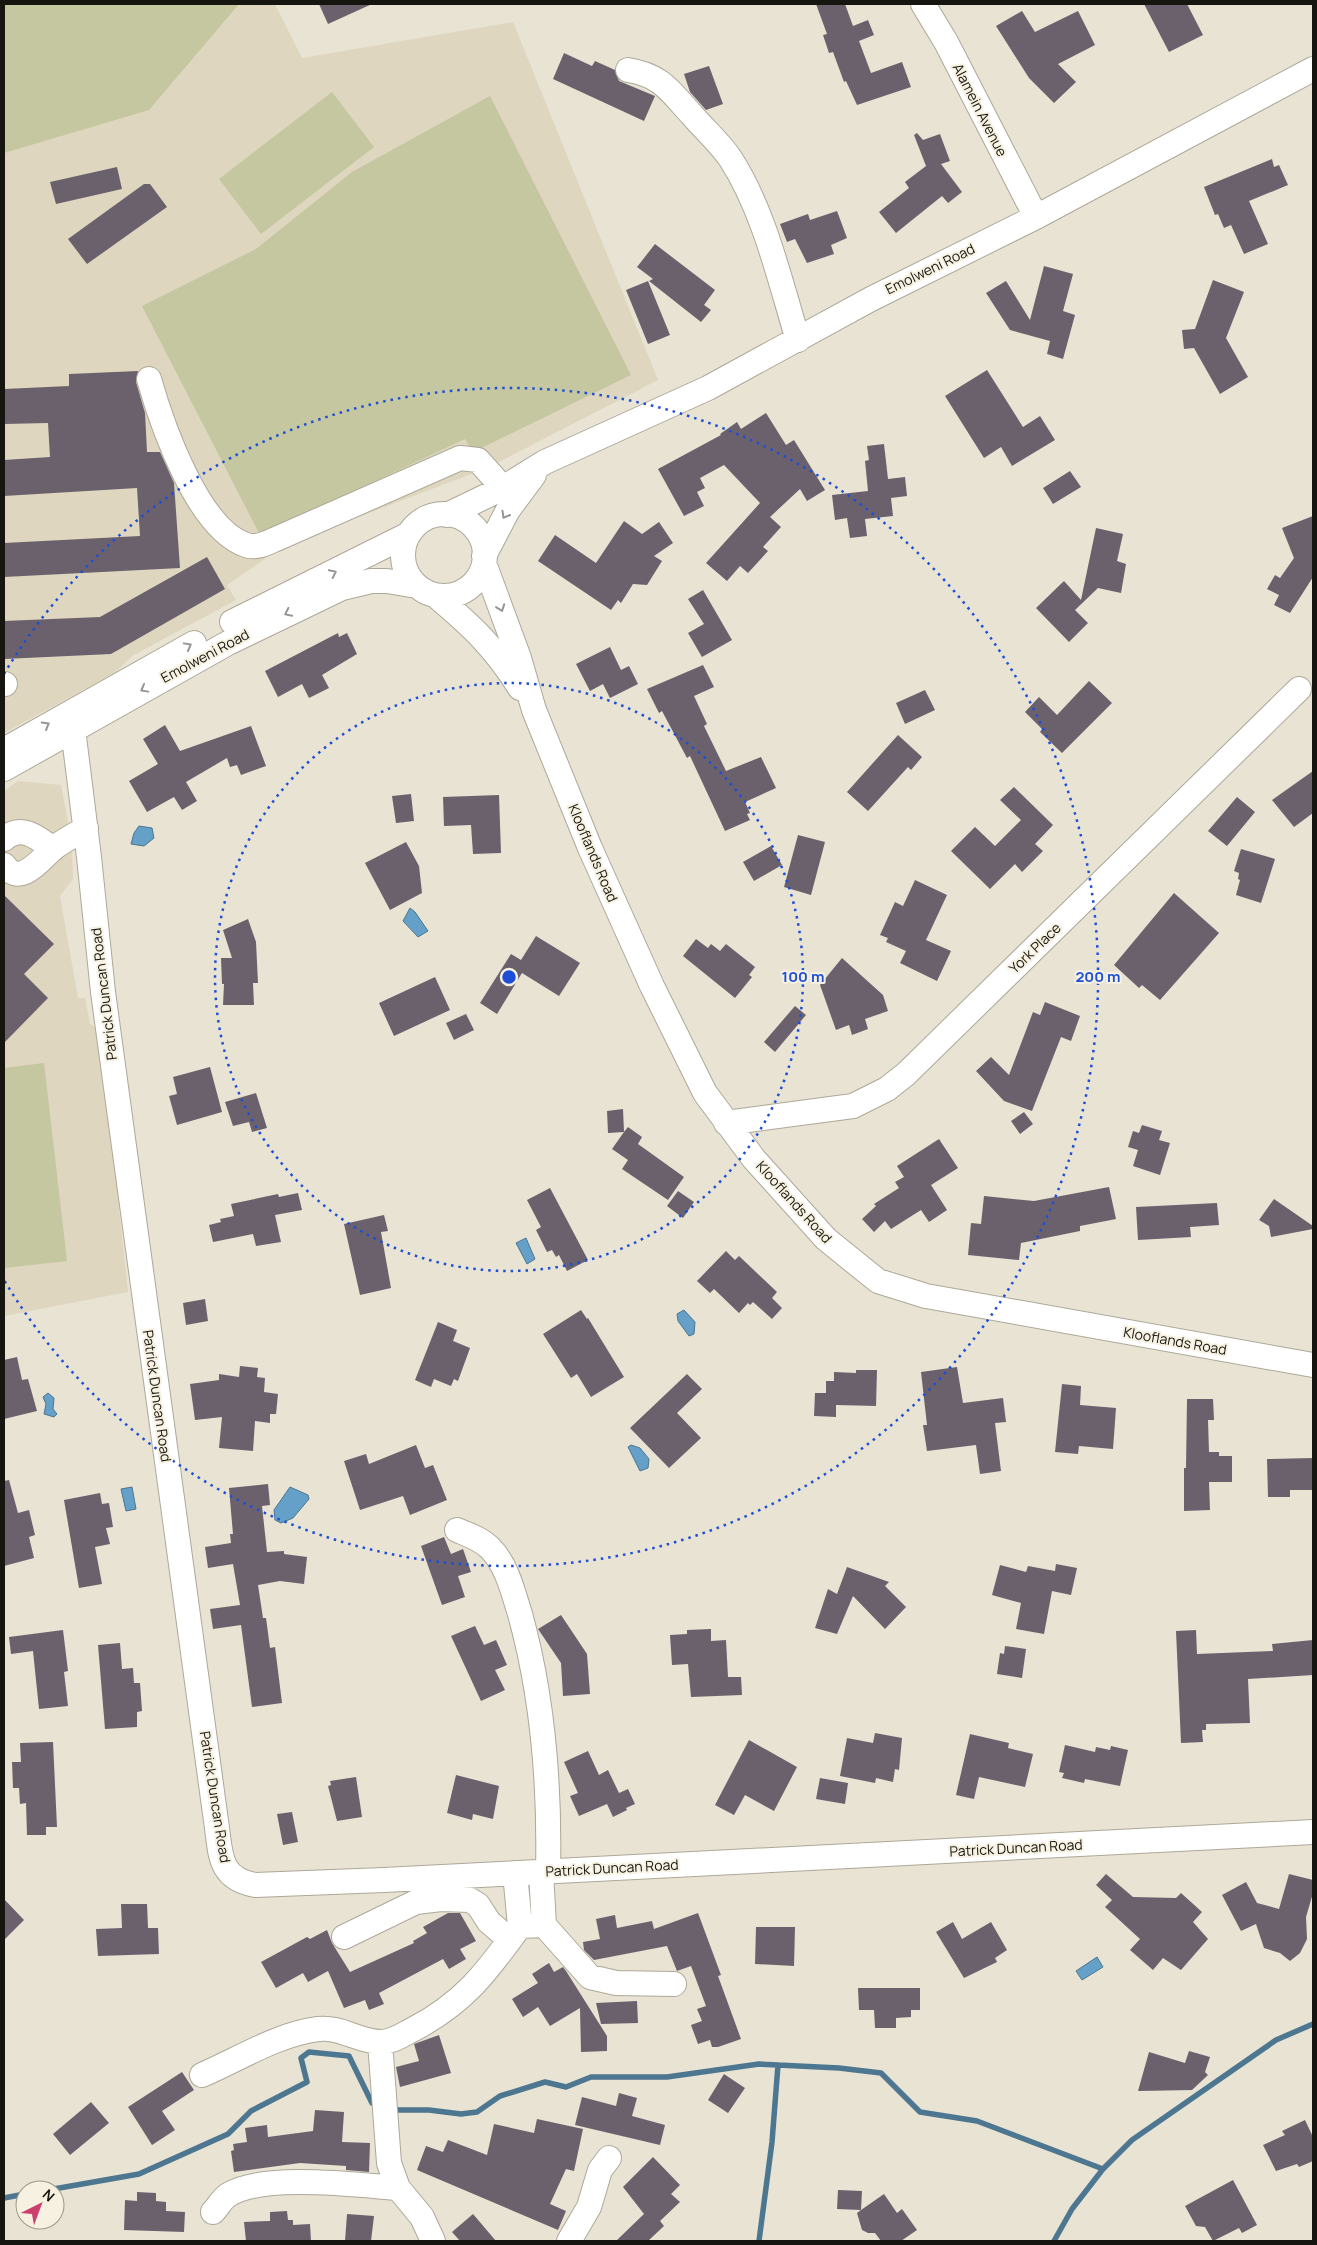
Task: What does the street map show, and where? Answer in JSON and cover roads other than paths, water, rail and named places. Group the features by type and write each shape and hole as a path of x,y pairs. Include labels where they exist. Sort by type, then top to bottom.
{"street":[{"name":"Alamein Avenue","path":"923,4 946,42 1036,217"},
{"name":"Emolweni Road","path":"447,514 503,488 545,462 708,388 871,298 1036,217 1313,69"},
{"path":"628,70 646,73 663,83 730,158 756,214 798,340"},
{"path":"149,379 158,409 196,497 219,528 246,546 259,546 460,458 478,460 503,488"},
{"name":"Emolweni Road","path":"484,560 517,496 545,462"},
{"path":"447,514 470,524 478,533 484,560 480,574 464,591 453,595 427,591 405,567 404,545 414,527 429,517 447,514"},
{"name":"Emolweni Road","path":"4,750 225,626 409,534"},
{"name":"Klooflands Road","path":"484,560 519,658 534,710 594,856 688,1062 705,1093 726,1124 785,1195 826,1239 878,1281 895,1288 926,1296 1043,1318 1313,1365"},
{"name":"Emolweni Road","path":"4,769 228,643 342,588 371,581 399,582 427,591"},
{"name":"Klooflands Road","path":"427,591 465,620 497,652 534,710"},
{"name":"York Place","path":"726,1124 853,1106 887,1089 906,1074 1299,689"},
{"name":"Patrick Duncan Road","path":"73,729 86,828 103,992 152,1360 216,1821 225,1867 232,1878 240,1882 254,1884 544,1872 1313,1832"},
{"path":"48,743 65,759 81,788"},
{"path":"4,865 7,870 15,873 26,872 39,864 53,849 86,828"},
{"path":"4,839 16,832 29,833 53,849"},
{"path":"457,1530 481,1540 499,1559 513,1589 527,1641 537,1691 544,1750 549,1822 544,1872 544,1925 590,1977 616,1983 674,1984"},
{"path":"202,2075 302,2031 321,2028 380,2042 389,2041 422,2025 458,2002 498,1958 515,1933 516,1873"},
{"path":"344,1937 416,1902 441,1899 470,1900 478,1905 489,1922 515,1933 544,1925"},
{"path":"380,2042 389,2163 398,2188 422,2217 433,2241"},
{"path":"569,2241 588,2207 600,2170 609,2158"},
{"path":"213,2212 230,2194 256,2186 286,2182 398,2188"}],"water":[{"path":"139,826 152,828 154,838 144,846 131,844 134,833"},
{"path":"410,908 428,931 418,937 403,921"},
{"path":"526,1238 535,1259 527,1264 516,1243"},
{"path":"684,1310 695,1322 694,1334 689,1336 678,1321 677,1314"},
{"path":"48,1393 54,1398 53,1409 57,1414 54,1417 44,1414 46,1404 43,1397"},
{"path":"631,1445 640,1448 649,1459 648,1468 640,1471 628,1447"},
{"path":"132,1487 136,1509 126,1511 121,1489"},
{"path":"290,1487 308,1495 309,1499 293,1518 281,1523 275,1520 274,1510"},
{"path":"1097,1957 1103,1967 1082,1980 1076,1971"}],"waterway":[{"path":"1054,2241 1072,2209 1103,2169 1132,2140 1276,2040 1313,2024"},
{"path":"65,2187 139,2174 228,2134 251,2111 307,2082 301,2058 309,2052 349,2056 372,2103"},
{"path":"396,2110 429,2110 461,2114 477,2112 500,2096 545,2082 566,2087 591,2077 667,2077 759,2064 778,2065"},
{"path":"759,2241 772,2142 778,2065 839,2068 881,2073 920,2112 977,2121 1103,2169"},
{"path":"4,2198 15,2196"}]}
